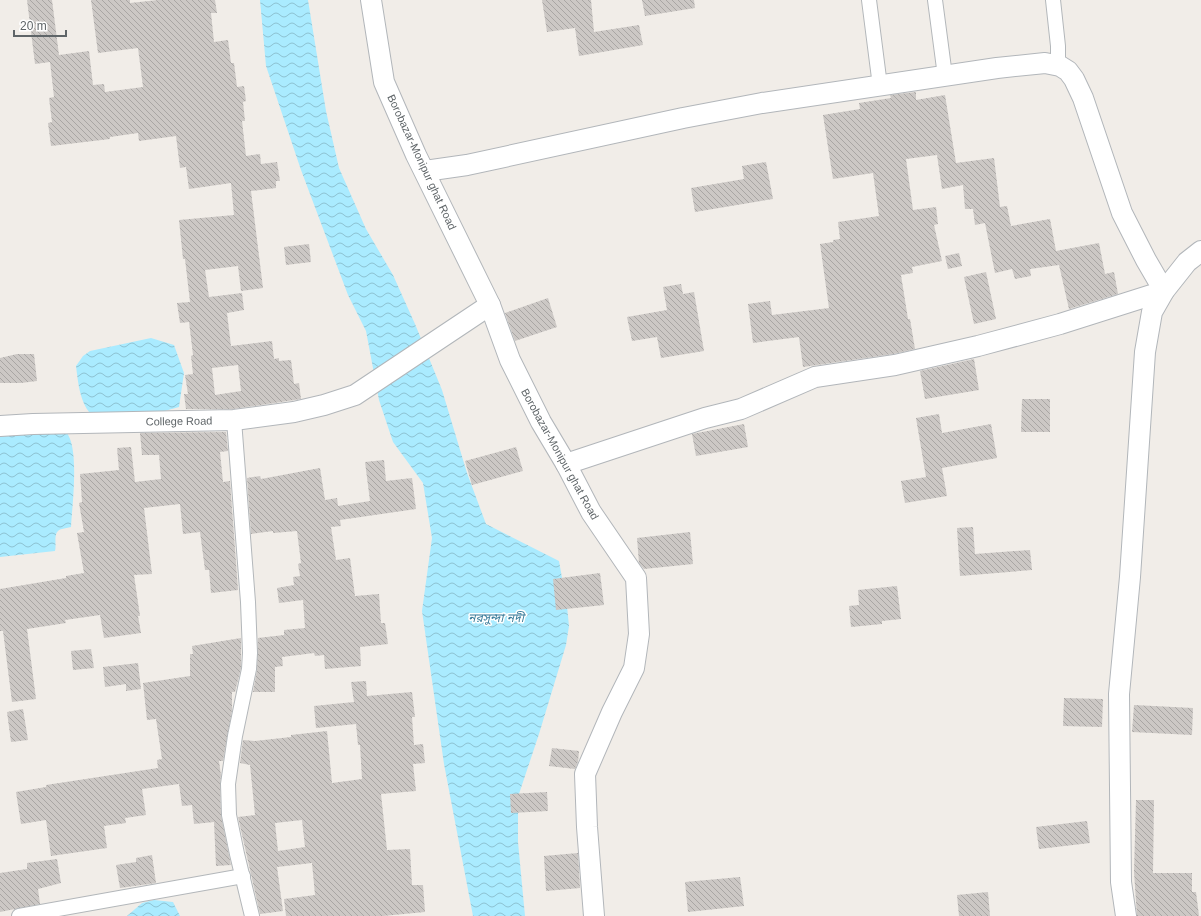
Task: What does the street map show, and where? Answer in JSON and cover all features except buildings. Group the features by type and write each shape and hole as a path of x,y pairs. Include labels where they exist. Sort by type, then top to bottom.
{"street":[{"name":"Borobazar-Monipur ghat Road","path":"371,0 384,82 416,155 490,305 510,360 540,422 566,464 591,512 636,578 639,634 634,668 612,712 585,774 587,827 594,916"},
{"path":"869,0 880,86"},
{"path":"935,0 944,76"},
{"path":"1053,0 1058,46 1058,66"},
{"path":"425,171 467,165 683,118 762,103 997,68 1045,63 1058,66 1068,71 1074,79 1083,98 1122,213 1164,291"},
{"path":"1126,916 1121,882 1119,694 1130,577 1145,352 1152,312 1164,291 1187,262 1201,252"},
{"path":"566,464 705,418 741,409 815,377 895,365 978,346 1060,324 1164,291"},
{"name":"College Road","path":"0,426 234,420 294,412 355,395 490,305"},
{"path":"234,420 248,602 250,653 249,669 235,736 228,784 229,815 252,916"},
{"path":"19,916 243,876"}],"water":[{"name":"নরসুন্দা নদী","path":"260,0 308,0 326,111 339,168 366,229 393,275 415,324 442,390 467,473 486,524 559,561 569,626 566,645 518,797 518,842 525,916 473,916 444,764 422,611 432,538 423,483 393,442 379,400 366,331 348,295 301,170 266,66"},
{"path":"151,338 174,345 184,373 179,407 161,412 93,416 85,406 80,393 76,366 83,356 90,351"},
{"path":"66,432 73,450 74,463 74,492 71,527 59,530 57,532 55,551 0,557 0,434"},
{"path":"154,900 173,902 180,916 127,916 142,903"}]}
